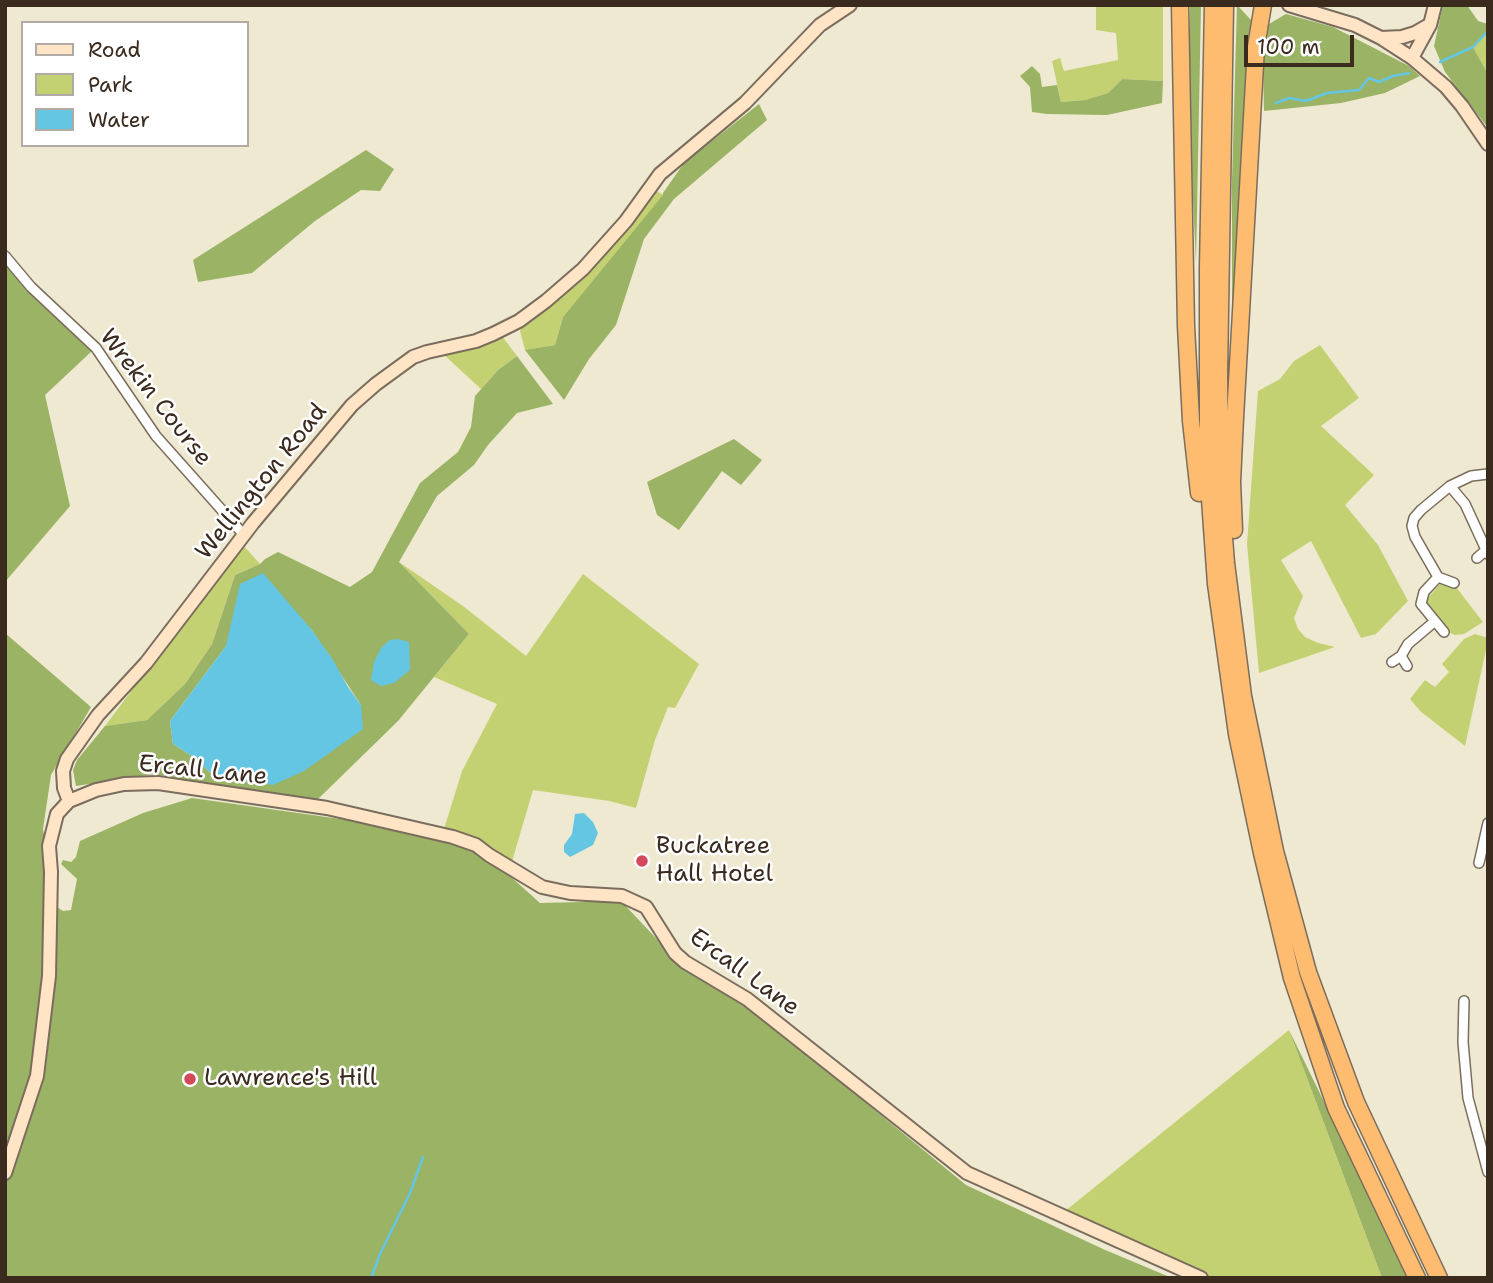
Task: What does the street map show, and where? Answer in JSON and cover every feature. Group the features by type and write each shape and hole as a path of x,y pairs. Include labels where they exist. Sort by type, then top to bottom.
{"highway":[{"path":"1180,5 1186,326 1191,421 1202,524 1216,584"},
{"path":"1254,758 1240,619 1232,482 1256,47 1263,5"},
{"path":"1219,6 1208,282 1208,471 1216,584 1237,734 1292,978 1336,1108 1417,1278"},
{"path":"1219,6 1220,487 1234,638 1254,758 1275,851 1308,972 1356,1102 1439,1278"}],"street":[{"name":"Wellington Road","path":"69,801 64,788 63,771 67,759 97,715 146,663 244,535 336,422 376,384 413,357 493,334 519,321 546,301 583,269 626,221 660,174 746,103 820,25 850,5"},
{"path":"1289,5 1355,24 1412,58 1446,87 1488,144"},
{"path":"1412,58 1430,24 1435,5"},
{"path":"1381,38 1402,37 1430,24"},
{"name":"Wrekin Course","path":"5,256 31,288 96,348 156,436 244,535"},
{"path":"1454,583 1438,577 1415,537 1412,526 1414,518 1450,486 1464,479 1488,474"},
{"path":"1450,486 1465,504 1486,552 1477,558"},
{"path":"1438,577 1424,592 1421,600 1423,608 1444,632"},
{"path":"1407,666 1397,659 1408,644 1434,622"},
{"name":"Ercall Lane","path":"69,801 105,787 158,782 327,807 476,845 542,887 570,893 622,896 646,907 675,953 685,962 747,999 967,1173 1201,1278"},
{"path":"5,1173 37,1076 49,975 49,846 57,814 69,801"},
{"path":"1479,863 1488,823"},
{"path":"1464,1001 1463,1042 1468,1098 1488,1172"}],"green space":[{"path":"1096,5 1163,5 1163,81 1122,79 1108,93 1085,100 1061,102 1052,61 1060,58 1064,71 1118,60 1116,33 1096,30"},
{"path":"1190,5 1201,5 1196,263 1190,136"},
{"path":"1237,5 1252,21 1232,345 1232,180"},
{"path":"1443,5 1467,5 1478,21 1488,24 1488,31 1473,47 1488,74 1488,128 1445,72 1434,46"},
{"path":"1286,14 1333,27 1409,66 1420,76 1385,93 1341,103 1264,111 1263,67 1269,24"},
{"path":"1488,31 1488,74 1473,47"},
{"path":"1032,66 1040,74 1042,87 1057,85 1061,102 1085,100 1108,93 1122,79 1163,81 1162,103 1107,115 1032,112 1030,87 1020,76"},
{"path":"759,104 767,120 674,199 644,239 616,325 589,359 564,400 525,350 555,345 563,317 663,195 684,163"},
{"path":"366,150 394,169 380,191 361,190 315,221 252,273 198,282 193,260"},
{"path":"656,191 664,195 563,317 555,345 525,350 520,331 523,325 593,264"},
{"path":"5,260 92,351 45,395 70,506 5,582"},
{"path":"502,336 517,356 498,370 481,389 442,353"},
{"path":"1320,345 1359,398 1321,426 1374,475 1345,505 1378,545 1408,601 1376,634 1361,638 1311,541 1281,560 1303,596 1294,618 1305,637 1335,647 1259,673 1247,544 1258,391 1280,379 1294,361"},
{"path":"517,356 553,404 517,413 474,465 437,496 399,562 469,634 398,721 315,802 154,774 76,786 73,770 77,760 105,726 147,720 185,684 212,644 235,575 278,552 350,587 372,572 420,483 458,452 471,427 475,396 498,370","holes":["311,629 361,705 215,777 192,756 173,744 170,721 226,646"]},
{"path":"734,439 762,460 741,485 722,471 679,530 657,515 647,482"},
{"path":"242,544 260,564 235,575 212,644 185,684 147,720 105,726"},
{"path":"399,562 463,606 526,656 583,574 699,664 675,708 668,707 655,740 636,808 609,801 533,790 511,865 476,837 444,829 462,771 497,704 434,677 469,634"},
{"path":"1441,583 1456,587 1483,622 1464,634 1455,635 1448,632 1426,606 1426,600"},
{"path":"5,633 91,707 51,775 43,829 57,907 63,911 71,910 77,879 61,864 63,860 71,862 76,857 80,841 143,813 192,798 390,826 470,849 500,867 540,903 621,901 685,969 760,1016 966,1185 1172,1278 5,1278"},
{"path":"1475,634 1488,638 1488,641 1465,746 1420,711 1410,699 1425,680 1435,687 1449,672 1442,664 1464,639"},
{"path":"1289,1030 1382,1278 1213,1278 1059,1216"},
{"path":"1289,1030 1410,1278 1382,1278"}],"water":[{"path":"263,573 311,629 333,660 361,705 363,729 304,771 273,785 215,777 192,756 173,744 170,721 226,646 240,584"},
{"path":"390,640 409,642 410,670 394,683 381,686 371,680 374,662 381,648"},
{"path":"584,813 593,822 598,833 593,845 570,857 564,852 564,845 572,834 575,814"}],"waterway":[{"path":"1440,62 1473,47 1488,31"},
{"path":"1276,103 1289,98 1306,101 1327,93 1359,90 1369,78 1379,82 1409,73"},
{"path":"371,1278 410,1193 423,1157"}],"place":[{"name":"Buckatree Hall Hotel","path":"642,861"},
{"name":"Lawrence's Hill","path":"190,1079"}]}
